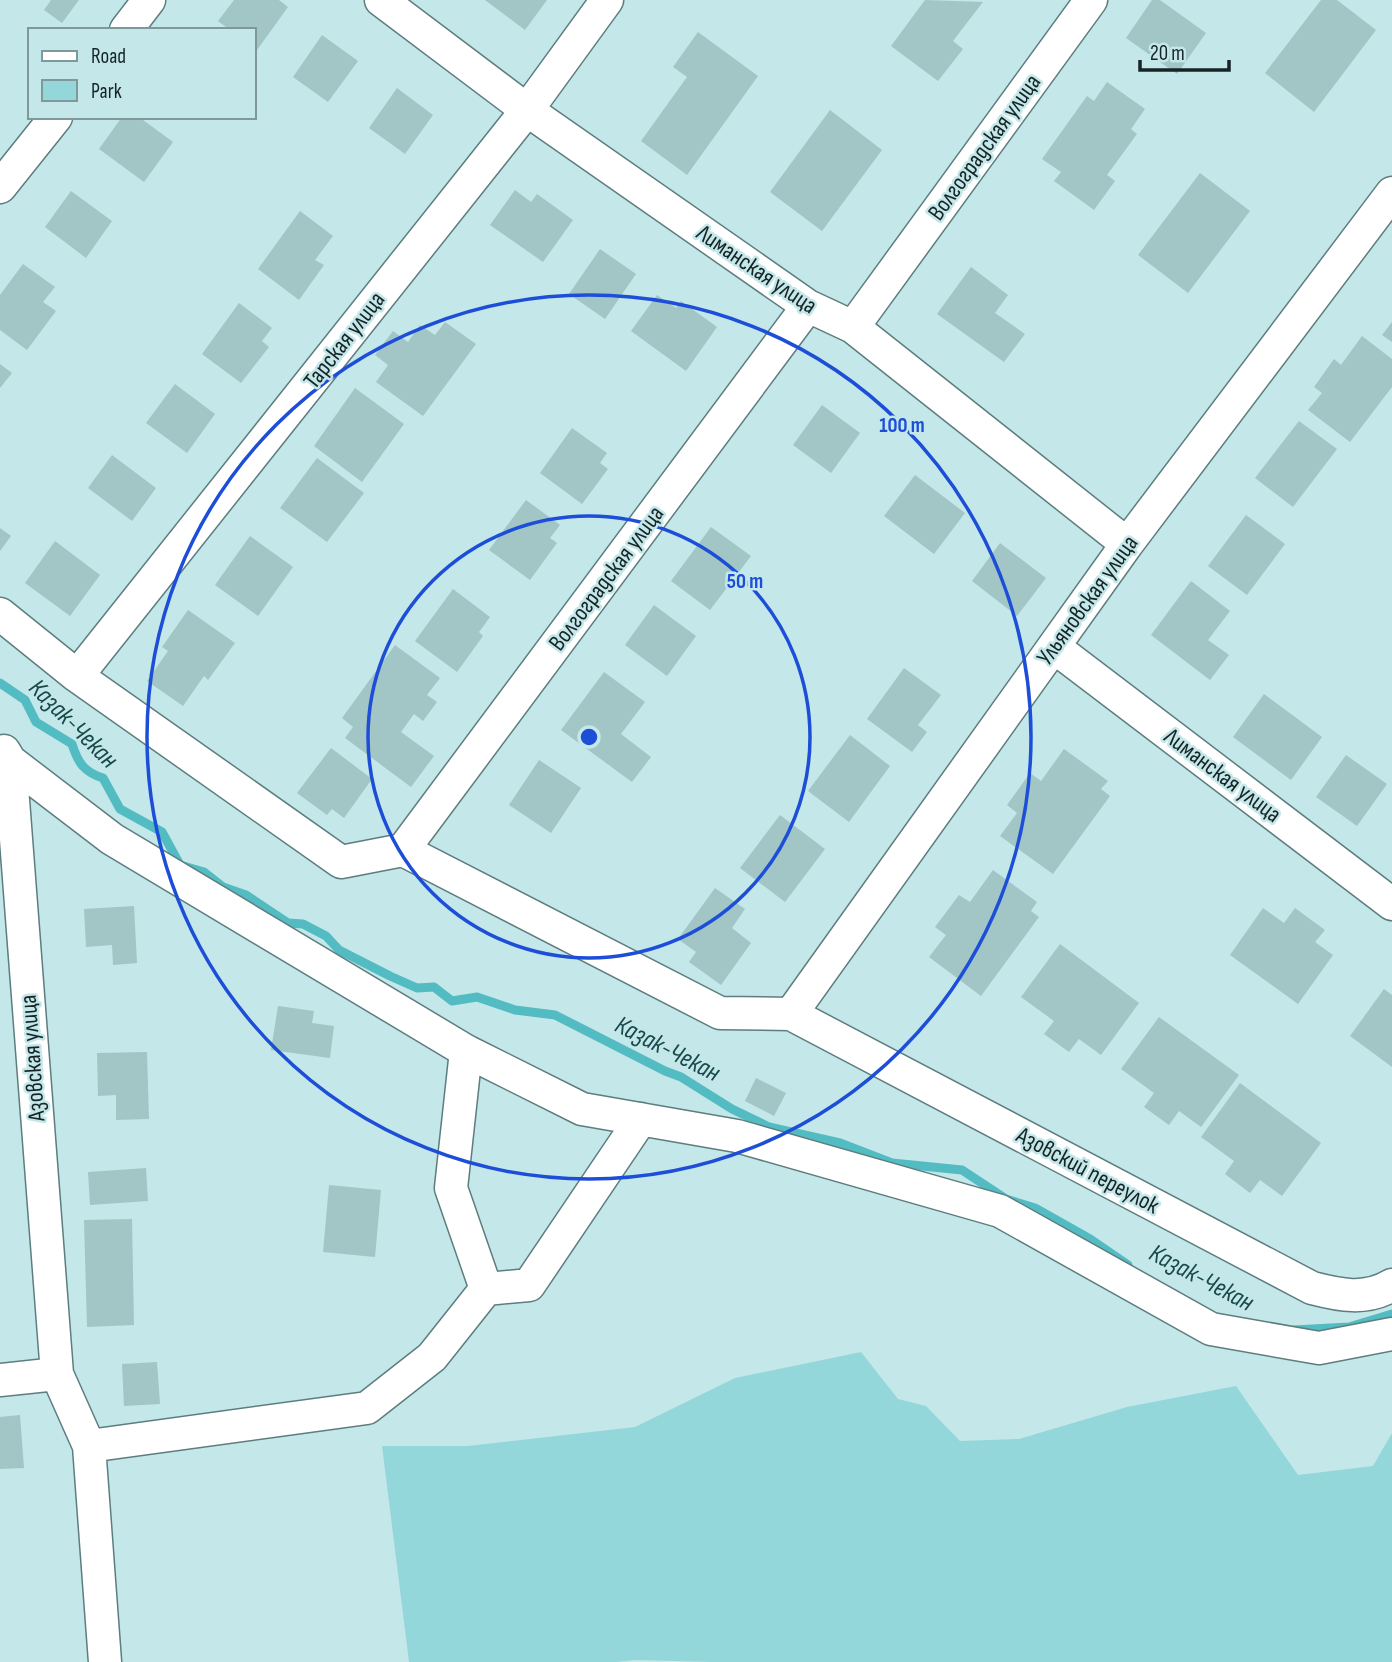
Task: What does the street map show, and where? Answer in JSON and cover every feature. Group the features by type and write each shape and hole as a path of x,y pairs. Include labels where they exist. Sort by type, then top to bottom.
{"street":[{"path":"128,28 149,0"},
{"name":"Лиманская улица","path":"381,0 527,110 808,306 853,327 1127,544"},
{"name":"Тарская улица","path":"77,676 527,110 607,0"},
{"name":"Волгоградская улица","path":"853,327 1091,0"},
{"path":"0,187 54,119"},
{"name":"Ульяновская улица","path":"791,1014 1127,544 1392,193"},
{"name":"Волгоградская улица","path":"403,850 808,306"},
{"path":"0,614 77,676 341,862 403,850 720,1013 791,1014"},
{"name":"Лиманская улица","path":"1054,647 1392,904"},
{"path":"5,752 112,839 466,1051 582,1109 737,1136 1000,1211 1211,1329 1319,1348 1392,1334"},
{"name":"Азовская улица","path":"5,752 57,1374 89,1446 104,1662"},
{"name":"Азовский переулок","path":"791,1014 1312,1288 1351,1296 1368,1295 1392,1285"},
{"path":"466,1051 451,1188 485,1289"},
{"path":"89,1446 367,1408 432,1357 485,1289 529,1285 641,1119"},
{"path":"0,1380 57,1374"}],"green space":[{"path":"861,1352 898,1399 926,1406 960,1441 1019,1439 1127,1407 1236,1386 1298,1475 1373,1466 1392,1433 1392,1662 409,1662 382,1446 468,1446 635,1427 735,1378"}],"building":[{"path":"51,0 79,0 62,23 44,10"},
{"path":"234,0 279,0 288,7 257,50 256,28 227,28 218,21"},
{"path":"485,0 547,0 525,30"},
{"path":"925,0 983,2 953,41 963,49 938,81 891,46"},
{"path":"1152,0 1160,0 1206,33 1177,74 1126,38"},
{"path":"1321,0 1337,0 1376,30 1314,112 1265,73"},
{"path":"698,32 758,76 687,175 641,141 687,77 673,67"},
{"path":"322,35 358,61 328,102 293,77"},
{"path":"1107,82 1145,109 1131,129 1137,134 1107,175 1115,181 1094,210 1054,181 1061,172 1042,159 1087,96 1094,101"},
{"path":"397,88 433,115 405,154 369,128"},
{"path":"830,110 882,150 822,231 770,192"},
{"path":"121,119 142,119 173,142 144,182 99,149"},
{"path":"1200,173 1250,211 1188,293 1138,255"},
{"path":"515,190 531,202 537,194 573,220 543,262 490,225"},
{"path":"71,191 112,221 86,258 45,227"},
{"path":"300,211 333,236 315,260 324,265 299,300 258,269"},
{"path":"600,249 636,274 605,319 569,294"},
{"path":"23,264 55,287 43,302 56,311 27,350 0,330 0,295"},
{"path":"971,267 1008,295 995,313 1025,334 1004,362 937,314"},
{"path":"657,295 676,308 681,301 717,327 686,371 631,331"},
{"path":"239,303 272,328 262,341 269,347 241,383 202,354"},
{"path":"445,322 476,344 423,416 376,382 388,365 375,355 393,331 408,342 420,325 435,335"},
{"path":"1392,322 1392,342 1382,335"},
{"path":"1362,336 1392,359 1392,387 1350,442 1308,410 1322,393 1314,387 1334,359 1341,365"},
{"path":"0,364 12,373 0,388"},
{"path":"175,384 215,414 187,453 146,423"},
{"path":"355,388 404,424 362,482 314,446"},
{"path":"822,405 860,433 831,473 793,445"},
{"path":"1299,421 1337,449 1293,507 1255,478"},
{"path":"572,428 607,453 600,463 608,469 582,504 540,473"},
{"path":"112,455 156,488 132,521 88,488"},
{"path":"317,458 364,493 327,542 280,508"},
{"path":"915,475 965,513 934,554 884,516"},
{"path":"526,500 560,525 550,538 557,543 530,580 489,550"},
{"path":"1246,515 1285,544 1247,595 1208,566"},
{"path":"711,527 751,556 710,610 671,581"},
{"path":"0,528 11,536 0,551"},
{"path":"250,536 293,567 258,616 215,585"},
{"path":"55,541 100,575 70,616 25,583"},
{"path":"1000,543 1046,578 1017,616 972,581"},
{"path":"1191,581 1230,611 1208,640 1229,655 1210,680 1151,635"},
{"path":"453,589 490,617 479,632 483,636 457,672 415,641"},
{"path":"654,605 696,636 667,676 625,645"},
{"path":"188,610 235,643 208,680 204,676 183,706 147,681 168,651 162,647"},
{"path":"395,645 440,678 427,695 437,702 423,721 414,714 401,732 434,756 411,787 345,738 353,727 342,718"},
{"path":"904,668 941,695 918,725 927,732 912,752 867,719"},
{"path":"604,672 645,702 621,734 651,757 632,782 561,730"},
{"path":"1264,694 1322,737 1291,780 1233,737"},
{"path":"850,735 890,766 849,822 808,791"},
{"path":"331,748 372,779 344,818 332,809 327,815 297,793"},
{"path":"1064,749 1108,781 1101,789 1110,796 1053,874 1000,836 1017,813 1007,805 1030,773 1041,781"},
{"path":"1346,755 1387,784 1357,826 1316,797"},
{"path":"539,760 581,788 551,833 509,805"},
{"path":"780,815 825,849 785,902 740,868"},
{"path":"993,870 1037,902 1031,911 1039,917 981,996 929,957 946,935 935,927 959,895 970,902"},
{"path":"715,888 745,909 732,928 751,943 721,985 689,962 696,952 678,939"},
{"path":"134,906 137,963 113,965 112,945 86,947 84,909"},
{"path":"1263,908 1284,923 1295,908 1325,930 1315,942 1333,955 1298,1004 1230,955"},
{"path":"1060,944 1139,1003 1101,1055 1079,1039 1069,1052 1044,1034 1054,1021 1021,997"},
{"path":"1384,989 1392,995 1392,1067 1350,1036"},
{"path":"278,1006 314,1011 312,1023 334,1026 330,1058 271,1050"},
{"path":"1159,1017 1239,1075 1201,1127 1179,1111 1169,1125 1144,1107 1154,1093 1121,1069"},
{"path":"147,1052 149,1119 116,1120 116,1095 98,1096 97,1053"},
{"path":"756,1078 786,1093 774,1116 745,1101"},
{"path":"1240,1083 1321,1143 1282,1196 1260,1180 1250,1193 1225,1174 1234,1161 1201,1137"},
{"path":"146,1168 148,1201 90,1205 88,1172"},
{"path":"329,1185 381,1190 375,1257 323,1252"},
{"path":"132,1219 134,1325 87,1327 84,1220"},
{"path":"157,1362 160,1404 124,1406 122,1364"},
{"path":"20,1415 24,1468 0,1469 0,1417"}],"waterway":[{"name":"Казак-Чекан","path":"0,683 25,700 36,722 72,744 83,766 103,778 120,809 162,832 180,865 204,872 223,887 246,895 288,923 303,924 326,936 339,950 417,988 434,987 452,1001 477,997 515,1010 555,1015 681,1077 732,1109 769,1127 840,1143 892,1163 962,1170 1006,1199 1035,1208 1090,1239 1128,1265"},
{"name":"Казак-Чекан","path":"1294,1330 1349,1327 1392,1314"}]}
